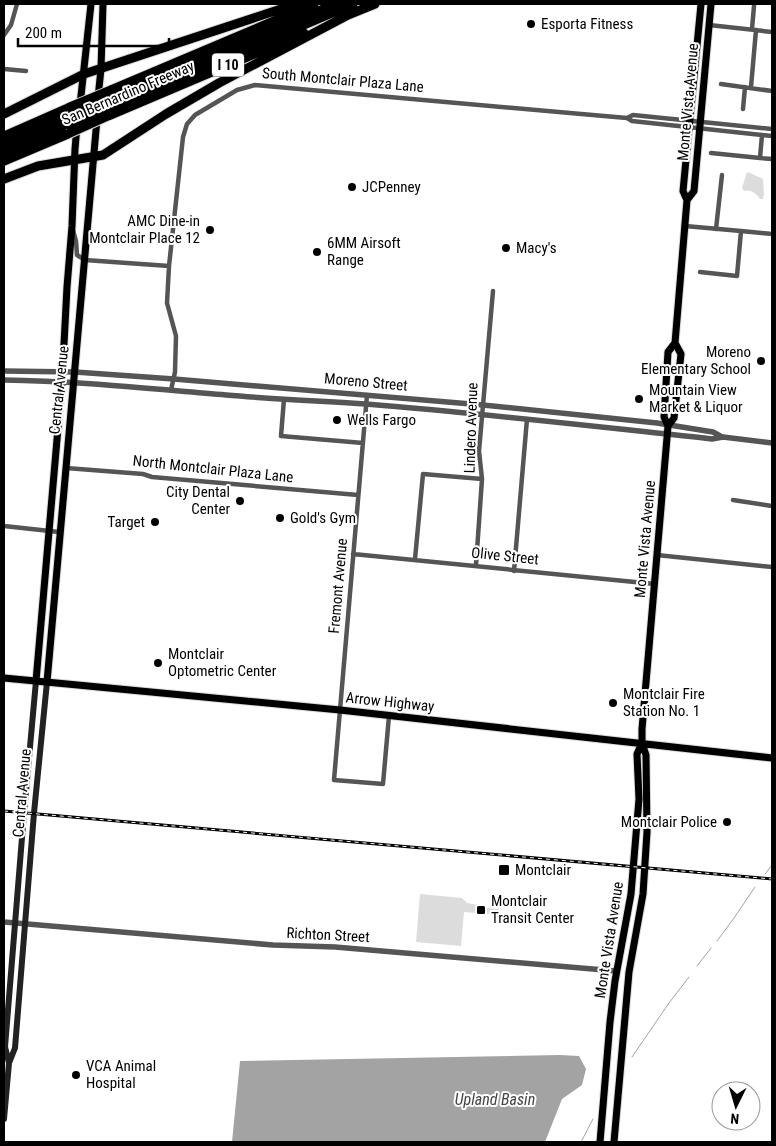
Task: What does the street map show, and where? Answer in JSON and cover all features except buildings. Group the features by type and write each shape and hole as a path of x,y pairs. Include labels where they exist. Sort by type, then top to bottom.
{"highway":[{"path":"4,114 84,74 296,4"},
{"name":"San Bernardino Freeway","path":"4,136 69,120 109,103 314,4"},
{"path":"109,103 335,4"},
{"path":"109,103 353,4"},
{"name":"San Bernardino Freeway","path":"4,161 69,120 109,103 375,4"},
{"path":"4,179 38,166 103,154 198,95 348,15"},
{"path":"4,144 69,120"},
{"path":"4,153 69,120"}],"main road":[{"name":"Central Avenue","path":"6,1063 5,1047 24,812 62,382 72,226 74,160 91,4"},
{"name":"Central Avenue","path":"6,1063 15,1048 34,814 101,69 103,4"},
{"name":"Monte Vista Avenue","path":"668,426 664,417 668,352 675,343 687,200 683,191 701,4"},
{"name":"Monte Vista Avenue","path":"687,200 694,191 711,4"},
{"name":"Monte Vista Avenue","path":"600,1142 616,971 632,886 639,799 637,754 642,743 667,434 668,426 674,418 681,354 675,343"},
{"name":"Arrow Highway","path":"4,678 340,710 772,758"},
{"name":"Monte Vista Avenue","path":"614,1142 629,972 643,894 647,832 646,755 642,743"},
{"path":"4,1118 6,1063"}],"street":[{"path":"4,35 11,24 17,4"},
{"path":"751,87 754,4"},
{"path":"709,25 772,32"},
{"path":"4,69 26,71"},
{"path":"721,84 772,91"},
{"name":"South Montclair Plaza Lane","path":"171,390 174,378 176,336 167,303 169,266 183,136 187,124 195,115 236,90 251,85 627,118 632,121 700,125"},
{"path":"743,109 744,87"},
{"path":"700,125 772,127"},
{"path":"700,125 772,136"},
{"path":"760,158 762,135"},
{"path":"711,153 772,159"},
{"path":"716,228 722,174"},
{"path":"72,226 78,255 84,260 169,266"},
{"path":"685,226 772,234"},
{"path":"700,272 737,276 741,231"},
{"name":"Lindero Avenue","path":"476,566 482,479 479,458 493,291"},
{"name":"Moreno Street","path":"4,371 75,372 174,378 483,405 623,419 713,432 723,437"},
{"name":"Moreno Street","path":"4,380 73,382 366,404 712,439 723,437 772,444"},
{"name":"Fremont Avenue","path":"367,395 334,780 384,784 389,716"},
{"path":"284,399 281,436 362,443"},
{"path":"514,571 527,420"},
{"name":"North Montclair Plaza Lane","path":"65,468 358,495"},
{"path":"416,559 423,474 482,479"},
{"path":"732,500 772,506"},
{"path":"4,526 59,532"},
{"name":"Olive Street","path":"353,554 654,584"},
{"path":"657,555 772,567"},
{"name":"Richton Street","path":"4,922 272,945 343,947 629,972"}],"shaded area":[{"path":"747,172 763,179 763,199 760,199 751,191 744,191 742,188"},
{"path":"420,894 462,898 467,903 478,905 479,907 499,909 499,915 464,912 461,946 416,942"}],"water":[{"name":"Upland Basin","path":"579,1056 586,1069 582,1085 562,1099 545,1142 232,1142 240,1061"}],"waterway":[{"path":"765,874 772,865"},
{"path":"717,941 755,887"},
{"path":"697,966 711,948"},
{"path":"632,1057 689,977"},
{"path":"581,1142 593,1119"}],"railway":[{"path":"4,811 772,879"}],"place":[{"name":"Esporta Fitness","path":"531,24"},
{"name":"JCPenney","path":"352,187"},
{"name":"AMC Dine-in Montclair Place 12","path":"210,230"},
{"name":"Macy's","path":"506,248"},
{"name":"6MM Airsoft Range","path":"317,252"},
{"name":"Moreno Elementary School","path":"761,361"},
{"name":"Mountain View Market & Liquor","path":"639,399"},
{"name":"Wells Fargo","path":"337,420"},
{"name":"City Dental Center","path":"240,501"},
{"name":"Gold's Gym","path":"280,518"},
{"name":"Target","path":"155,522"},
{"name":"Montclair Optometric Center","path":"158,663"},
{"name":"Montclair Fire Station No. 1","path":"613,703"},
{"name":"Montclair Police","path":"727,822"},
{"name":"Montclair","path":"504,870"},
{"name":"Montclair Transit Center","path":"481,910"},
{"name":"VCA Animal Hospital","path":"76,1075"}]}
